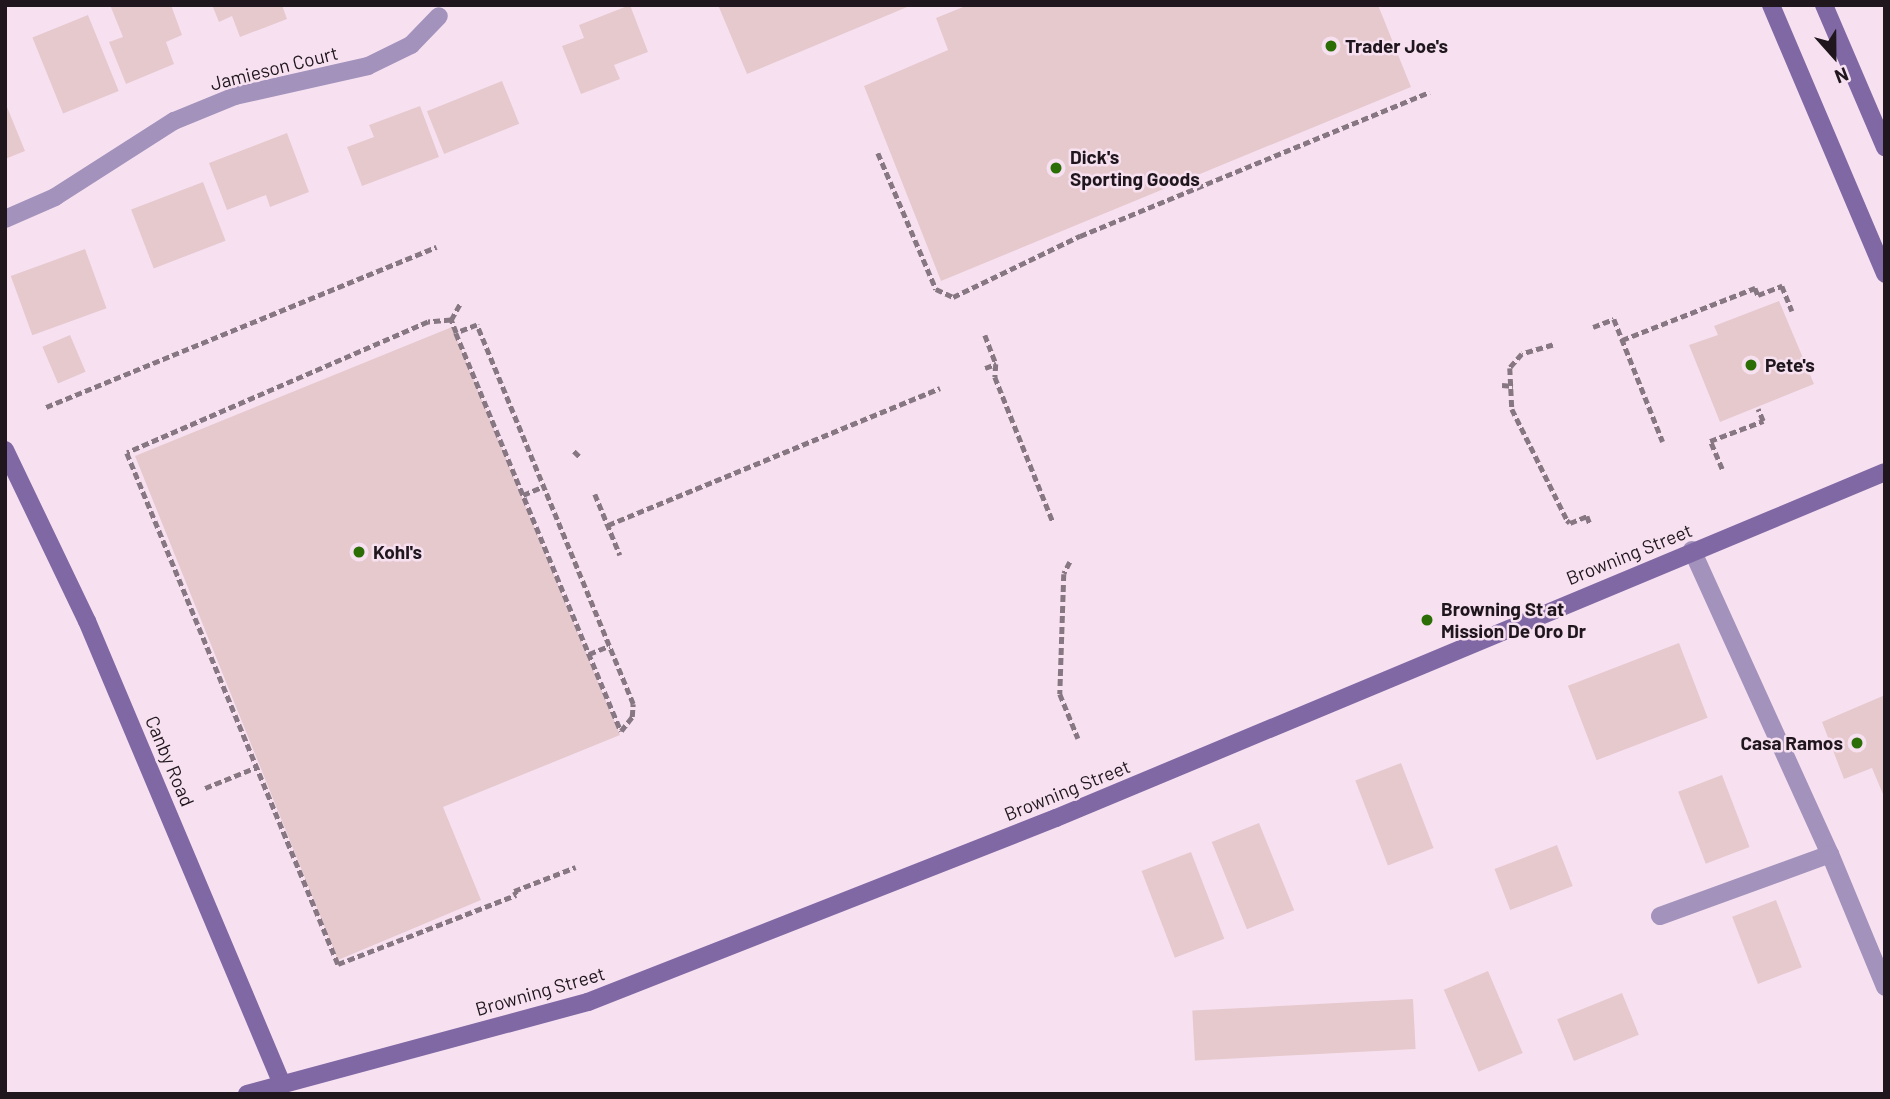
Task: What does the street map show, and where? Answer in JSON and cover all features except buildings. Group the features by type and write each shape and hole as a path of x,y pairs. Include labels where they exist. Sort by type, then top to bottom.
{"street":[{"path":"1771,5 1885,274"},
{"path":"1824,5 1885,147"},
{"name":"Jamieson Court","path":"5,219 55,197 174,121 235,96 368,66 411,45 439,16"},
{"name":"Canby Road","path":"5,450 87,621 284,1089"},
{"name":"Browning Street","path":"247,1094 284,1089 588,1002 1056,818 1692,550 1885,472"},
{"path":"1692,550 1830,854 1885,987"},
{"path":"1660,916 1830,854"}],"path":[{"path":"878,153 936,289 953,297 1080,236 1429,92"},
{"path":"47,407 437,247"},
{"path":"1622,340 1755,288 1758,295 1782,286 1792,311"},
{"path":"456,333 477,325 544,486 633,704 632,717 621,732 456,333 452,320 460,304"},
{"path":"1593,327 1614,319 1663,442"},
{"path":"452,320 428,322 127,453 338,964 516,895 514,891 576,867"},
{"path":"985,335 996,364 995,377 1053,522"},
{"path":"1553,345 1535,348 1514,361 1507,373 1513,386 1512,409 1567,520 1570,523 1587,516 1590,524"},
{"path":"985,368 996,364"},
{"path":"1502,385 1513,386"},
{"path":"608,525 940,388"},
{"path":"1722,469 1710,441 1763,421 1758,409"},
{"path":"574,451 580,457"},
{"path":"523,495 544,486"},
{"path":"595,494 620,555"},
{"path":"1070,562 1064,574 1059,694 1078,738"},
{"path":"589,654 609,646"},
{"path":"205,788 257,767"}],"place":[{"name":"Trader Joe's","path":"1331,46"},
{"name":"Dick's Sporting Goods","path":"1056,168"},
{"name":"Pete's","path":"1751,365"},
{"name":"Kohl's","path":"359,552"},
{"name":"Browning St at Mission De Oro Dr","path":"1427,620"},
{"name":"Casa Ramos","path":"1857,743"}]}
